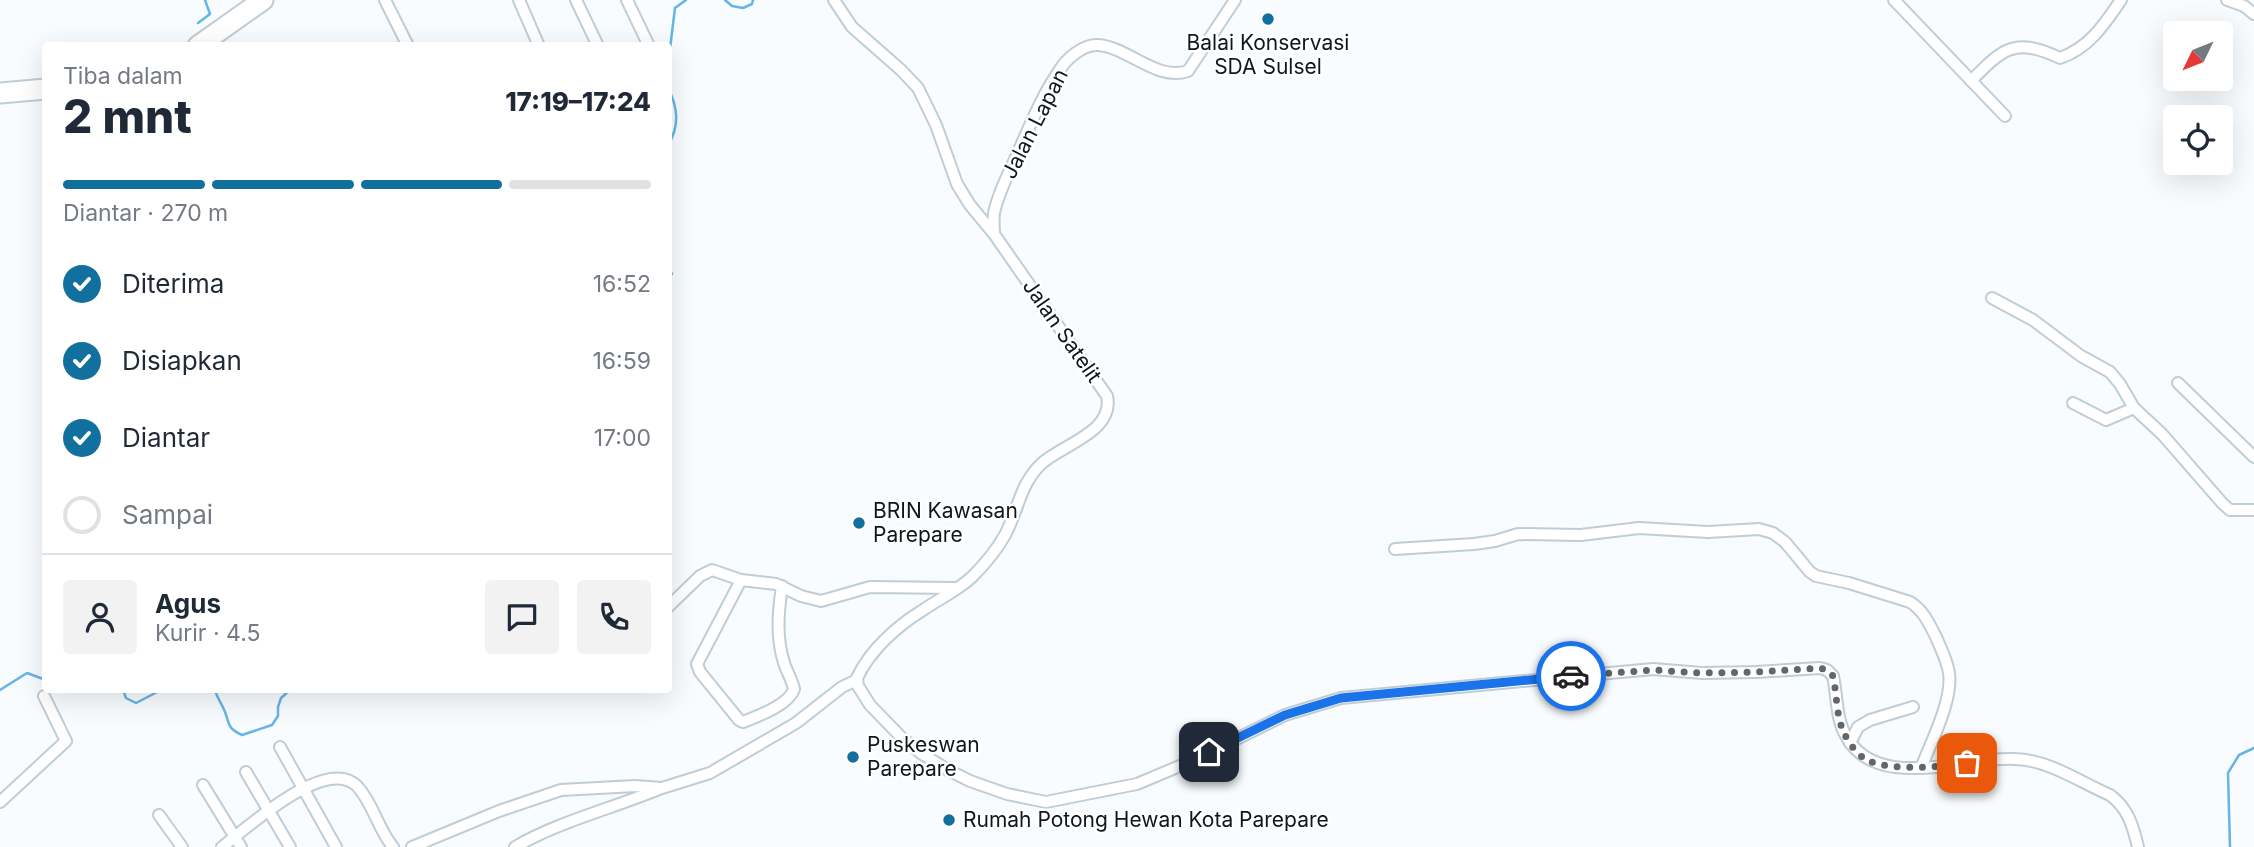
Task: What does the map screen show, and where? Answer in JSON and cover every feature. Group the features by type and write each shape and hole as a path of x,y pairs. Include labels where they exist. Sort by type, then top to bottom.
{"highway":[{"path":"204,42 263,0"},
{"path":"0,93 42,89"}],"street":[{"path":"385,0 406,42"},
{"path":"519,0 537,42"},
{"path":"576,0 596,42"},
{"path":"627,0 647,42"},
{"path":"834,0 852,27 918,88 936,125 957,184 994,234"},
{"name":"Jalan Lapan","path":"994,234 994,214 1001,191 1030,125 1060,69 1076,52 1096,44 1167,73 1179,74 1188,71 1235,0"},
{"path":"1894,0 2005,116"},
{"path":"1971,81 1994,57 2017,46 2039,48 2060,58 2077,52 2105,24 2121,0"},
{"path":"2227,0 2244,2 2254,14"},
{"name":"Jalan Satelit","path":"857,680 867,662 901,625 969,580 988,560 1005,535 1022,491 1034,472 1051,456 1097,427 1109,405 1107,396 994,234"},
{"path":"1992,298 2033,320 2081,356 2110,372 2134,408 2162,434 2224,505 2230,509 2254,510"},
{"path":"2178,383 2254,457"},
{"path":"2073,403 2106,420 2134,408"},
{"path":"1395,549 1474,544 1518,534 1581,535 1639,528 1708,532 1745,528 1773,533 1785,542 1816,576 1910,601 1927,619 1946,659 1950,682 1943,710 1921,768"},
{"path":"672,603 708,570 741,580 782,586 801,596 821,601 870,587 956,588"},
{"path":"741,580 697,664 700,672 741,721 788,700 793,693 779,640 778,620 782,586"},
{"path":"515,847 550,829 721,768 796,723 842,687 857,680 870,705 902,738 948,770 1007,794 1046,803 1137,784 1194,760 1285,715 1341,698 1653,670 1702,673 1820,668 1833,676 1843,732 1859,754 1876,764 1921,768 2013,759 2031,760 2110,794 2121,803 2131,821 2138,847"},
{"path":"0,802 66,741 44,696"},
{"path":"1850,743 1858,727 1870,720 1913,707"},
{"path":"280,747 336,847"},
{"path":"246,772 290,847"},
{"path":"222,847 238,842 268,811 303,787 326,779 349,780 365,797 384,836 393,847"},
{"path":"203,785 238,842"},
{"path":"411,847 499,811 561,790 624,786 662,788"},
{"path":"159,815 182,847"}],"waterway":[{"path":"198,23 210,14 205,0"},
{"path":"671,42 675,8 686,0"},
{"path":"725,0 732,6 743,8 752,4 753,0"},
{"path":"672,97 676,116 672,138"},
{"path":"0,690 27,673 42,679"},
{"path":"124,693 126,698 136,703 155,693"},
{"path":"216,693 230,726 242,735 272,725 278,716 281,698 287,693"},
{"path":"2230,847 2228,773 2239,755 2254,748"}],"way so far":[{"path":"1571,676 1653,670 1702,673 1820,668 1833,676 1843,732 1859,754 1867,760 1876,764 1921,768 1967,763"}],"place":[{"name":"Balai Konservasi SDA Sulsel","path":"1268,19"},
{"name":"BRIN Kawasan Parepare","path":"859,523"},
{"name":"Puskeswan Parepare","path":"853,757"},
{"name":"Rumah Potong Hewan Kota Parepare","path":"949,820"}],"route":[{"path":"1209,752 1285,715 1341,698 1571,676"}]}
